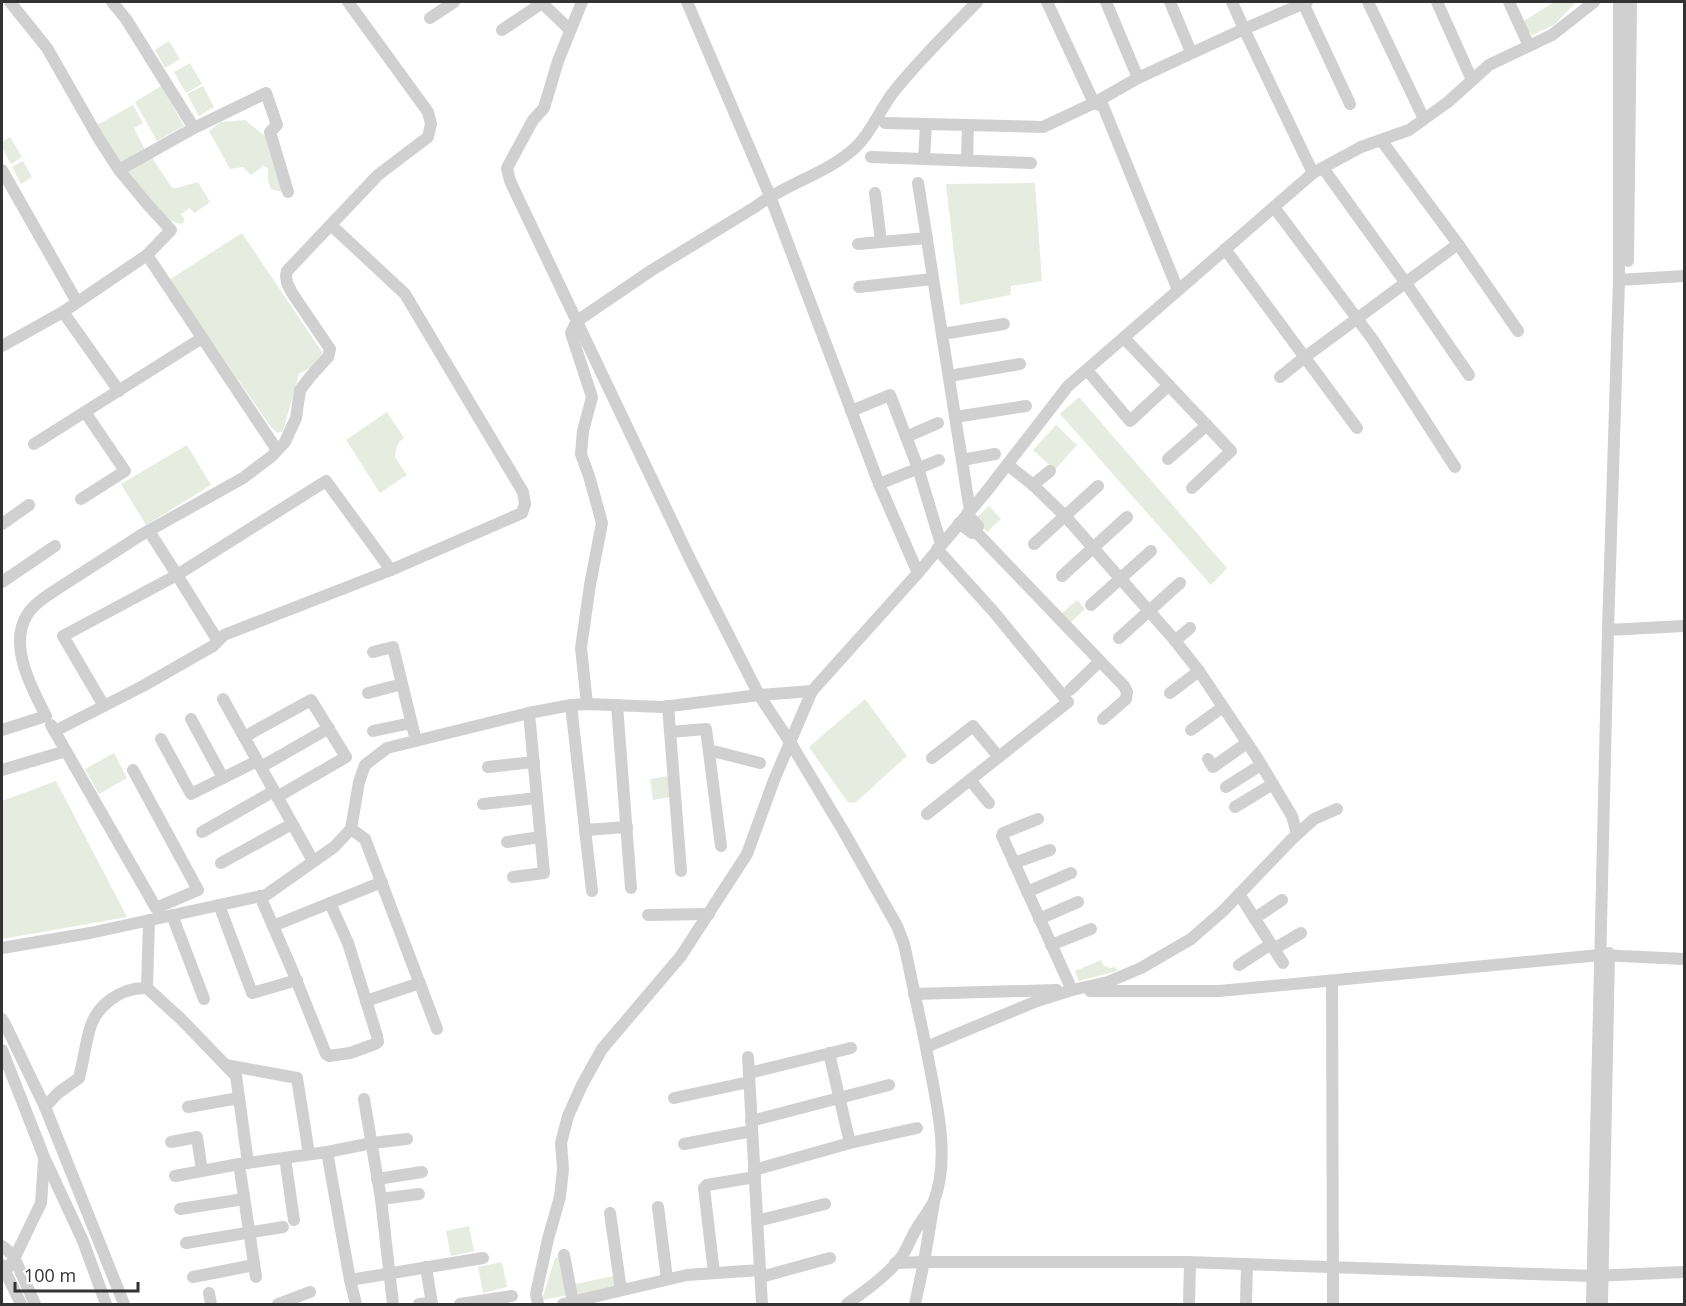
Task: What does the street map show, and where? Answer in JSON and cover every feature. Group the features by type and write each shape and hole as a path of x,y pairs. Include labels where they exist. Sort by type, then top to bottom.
{"street":[{"path":"2,346 63,312 147,255 171,230 119,170 47,48 10,2"},
{"path":"112,2 126,20 194,129"},
{"path":"133,770 198,890 156,908 32,688 20,649 20,632 27,615 37,603 149,531 243,478 272,456 285,442 296,418 300,390 328,357 330,349 292,293 287,283 287,271 378,175 428,137 431,124 428,112 348,2"},
{"path":"430,18 454,2"},
{"path":"502,30 542,2 570,30"},
{"path":"582,2 558,61 544,108 533,120 507,168 510,181 690,559 759,695 844,832 897,926 904,944 926,1047 941,1143 939,1182 933,1202 915,1305"},
{"path":"687,2 770,196 879,484 918,573"},
{"path":"587,704 581,648 602,523 581,454 583,431 592,397 571,333 577,321 652,270 770,196 831,164 858,145 868,134 896,88 977,2"},
{"path":"1047,2 1094,103 1103,106 1109,118 1178,290"},
{"path":"1106,2 1138,78"},
{"path":"1170,2 1191,52"},
{"path":"1232,2 1318,171 1405,282 1468,375"},
{"path":"885,123 1043,127 1191,52 1305,2 1350,104"},
{"path":"1368,2 1424,119"},
{"path":"1437,2 1472,80"},
{"path":"1509,2 1529,46"},
{"path":"538,1305 536,1294 560,1197 563,1168 561,1143 568,1116 602,1049 681,956 747,854 774,780 812,691 918,573 1008,465 1068,386 1318,171 1361,147 1409,130 1448,102 1489,65 1552,35 1594,2"},
{"path":"1619,2 1623,280"},
{"path":"1592,1305 1597,1276 1612,630 1631,2"},
{"path":"119,170 266,93 277,124 270,132 288,192"},
{"path":"924,158 926,125"},
{"path":"967,160 968,126"},
{"path":"1382,140 1518,331"},
{"path":"872,157 1031,163"},
{"path":"2,170 77,302"},
{"path":"918,183 962,460 965,516 978,526 976,532 1124,686 1127,693 1126,699 1103,719"},
{"path":"875,194 881,242"},
{"path":"1274,207 1373,340 1455,467"},
{"path":"55,731 143,686 213,646 224,635 391,570 522,513 525,504 523,492 405,294 332,225"},
{"path":"858,244 927,238"},
{"path":"1280,377 1458,244"},
{"path":"1225,249 1357,428"},
{"path":"147,255 277,450"},
{"path":"1623,280 1684,276"},
{"path":"859,287 933,279"},
{"path":"63,312 119,391"},
{"path":"942,334 1004,324"},
{"path":"34,444 202,338"},
{"path":"1124,338 1231,451 1192,488"},
{"path":"949,376 1020,364"},
{"path":"1087,370 1130,421 1170,385"},
{"path":"851,411 890,395 918,468 939,546 1068,702 927,814"},
{"path":"955,417 1026,406"},
{"path":"81,499 125,471 85,412"},
{"path":"906,437 938,423"},
{"path":"1168,459 1207,424"},
{"path":"962,460 995,454"},
{"path":"879,484 939,460"},
{"path":"1008,465 1065,516 1175,640 1261,765 1292,816 1297,834"},
{"path":"1033,485 1050,471"},
{"path":"104,706 63,636 177,575 326,481 391,570"},
{"path":"1034,544 1098,486"},
{"path":"2,524 29,505"},
{"path":"1062,576 1127,517"},
{"path":"149,531 218,641"},
{"path":"2,582 55,546"},
{"path":"1091,605 1151,551"},
{"path":"1119,638 1180,583"},
{"path":"1612,630 1684,626"},
{"path":"1175,640 1190,628"},
{"path":"372,652 393,647 416,741"},
{"path":"1070,690 1101,662"},
{"path":"1170,693 1198,671"},
{"path":"368,693 402,684"},
{"path":"2,948 90,933 266,895 334,847 351,829 359,782 365,765 387,748 571,705 668,706 812,691"},
{"path":"223,699 313,861"},
{"path":"202,832 346,757 311,700 244,737"},
{"path":"571,705 592,891"},
{"path":"617,705 631,888"},
{"path":"668,706 681,871"},
{"path":"1191,730 1223,707"},
{"path":"513,878 544,873 529,713"},
{"path":"2,730 46,716"},
{"path":"191,719 223,778"},
{"path":"373,731 411,723"},
{"path":"932,758 973,726 998,756"},
{"path":"161,739 191,794 259,764 329,728"},
{"path":"670,732 706,729 721,846"},
{"path":"1208,759 1213,767 1247,743"},
{"path":"709,750 760,763"},
{"path":"2,770 66,751"},
{"path":"488,767 534,762"},
{"path":"1226,787 1261,765"},
{"path":"970,780 989,803"},
{"path":"1235,807 1272,784"},
{"path":"483,804 537,798"},
{"path":"926,1047 1037,1001 1108,982 1141,968 1191,939 1239,894 1297,834 1314,819 1336,809"},
{"path":"1038,819 1003,832 1002,837 1072,990"},
{"path":"221,863 292,824"},
{"path":"585,830 627,827"},
{"path":"351,829 365,839 438,1029"},
{"path":"507,842 540,837"},
{"path":"1014,863 1050,850"},
{"path":"1027,892 1071,873"},
{"path":"273,926 382,882"},
{"path":"1239,894 1283,963"},
{"path":"260,896 326,1054 329,1056 350,1053 378,1042 348,943 330,903"},
{"path":"1255,918 1282,900"},
{"path":"1039,919 1078,902"},
{"path":"219,905 252,993 297,980"},
{"path":"648,915 709,914"},
{"path":"172,915 204,999"},
{"path":"147,988 149,921"},
{"path":"1051,945 1091,929"},
{"path":"1239,965 1301,933"},
{"path":"915,994 1072,990 1219,991 1605,955 1684,959"},
{"path":"1332,981 1333,1305"},
{"path":"366,1001 420,982"},
{"path":"45,1107 58,1093 79,1078 89,1031 99,1010 115,996 136,988 147,988 182,1020 236,1076 244,1163 244,1199 255,1271 193,1277"},
{"path":"2,1020 45,1107 124,1305"},
{"path":"674,1098 851,1048"},
{"path":"2,1050 44,1157 83,1241 106,1305"},
{"path":"829,1053 850,1143"},
{"path":"748,1057 762,1305"},
{"path":"226,1065 297,1078 309,1154"},
{"path":"684,1144 889,1085"},
{"path":"188,1107 239,1098"},
{"path":"364,1099 381,1199 393,1305"},
{"path":"714,1273 704,1188 707,1185 755,1173 850,1143 917,1128"},
{"path":"171,1142 197,1137 202,1171"},
{"path":"175,1176 244,1163 407,1139"},
{"path":"327,1152 356,1305"},
{"path":"21,1305 4,1267 14,1259 41,1203 44,1157"},
{"path":"186,1243 289,1223 285,1158"},
{"path":"377,1179 422,1172"},
{"path":"381,1199 419,1194"},
{"path":"180,1209 244,1199"},
{"path":"847,1305 877,1281 901,1257 933,1202"},
{"path":"758,1221 825,1204"},
{"path":"658,1207 667,1279"},
{"path":"610,1214 621,1290"},
{"path":"2,1246 13,1255 35,1305"},
{"path":"564,1255 568,1303 687,1275 761,1273 830,1258"},
{"path":"350,1280 483,1258"},
{"path":"895,1263 1190,1262 1597,1276 1684,1272"},
{"path":"1189,1305 1190,1262"},
{"path":"1246,1305 1247,1264"},
{"path":"426,1267 427,1304"},
{"path":"1597,1276 1602,1305"},
{"path":"460,1305 512,1296"},
{"path":"278,1305 306,1298"}],"shaded area":[{"path":"1554,2 1576,2 1554,25 1532,35 1522,22"},
{"path":"169,41 180,59 165,68 155,50"},
{"path":"190,63 202,84 186,93 174,72"},
{"path":"161,86 184,126 157,141 135,102"},
{"path":"203,86 214,107 199,116 187,94"},
{"path":"133,105 143,123 134,128 146,152 120,166 97,125"},
{"path":"245,120 267,138 286,193 271,189 268,168 263,166 251,175 243,167 230,169 209,131 221,122"},
{"path":"10,137 22,157 11,164 2,148 2,142"},
{"path":"151,156 172,188 198,182 210,202 195,213 189,208 181,214 185,221 181,224 165,217 143,194 128,171"},
{"path":"23,161 32,177 21,184 12,167"},
{"path":"1035,183 1042,281 1011,286 1010,295 960,305 946,184"},
{"path":"242,233 322,352 317,363 299,374 283,431 277,433 169,280"},
{"path":"1079,397 1227,568 1211,585 1060,414"},
{"path":"387,412 404,438 398,444 395,457 407,475 380,493 346,440"},
{"path":"1056,425 1077,445 1055,470 1033,450"},
{"path":"187,445 211,485 146,525 121,484"},
{"path":"989,506 1001,519 987,532 975,519"},
{"path":"1077,600 1085,609 1068,625 1060,615"},
{"path":"865,699 907,756 856,802 850,803 809,747"},
{"path":"114,753 127,778 99,794 85,769"},
{"path":"668,776 670,797 653,800 650,779"},
{"path":"56,781 127,917 2,939 2,801"},
{"path":"1101,960 1103,965 1110,968 1116,967 1117,971 1079,981 1075,971"},
{"path":"469,1226 474,1251 451,1256 446,1231"},
{"path":"561,1257 568,1295 542,1300 555,1258"},
{"path":"502,1262 507,1287 483,1293 478,1267"},
{"path":"614,1276 616,1287 578,1295 575,1284"}]}
